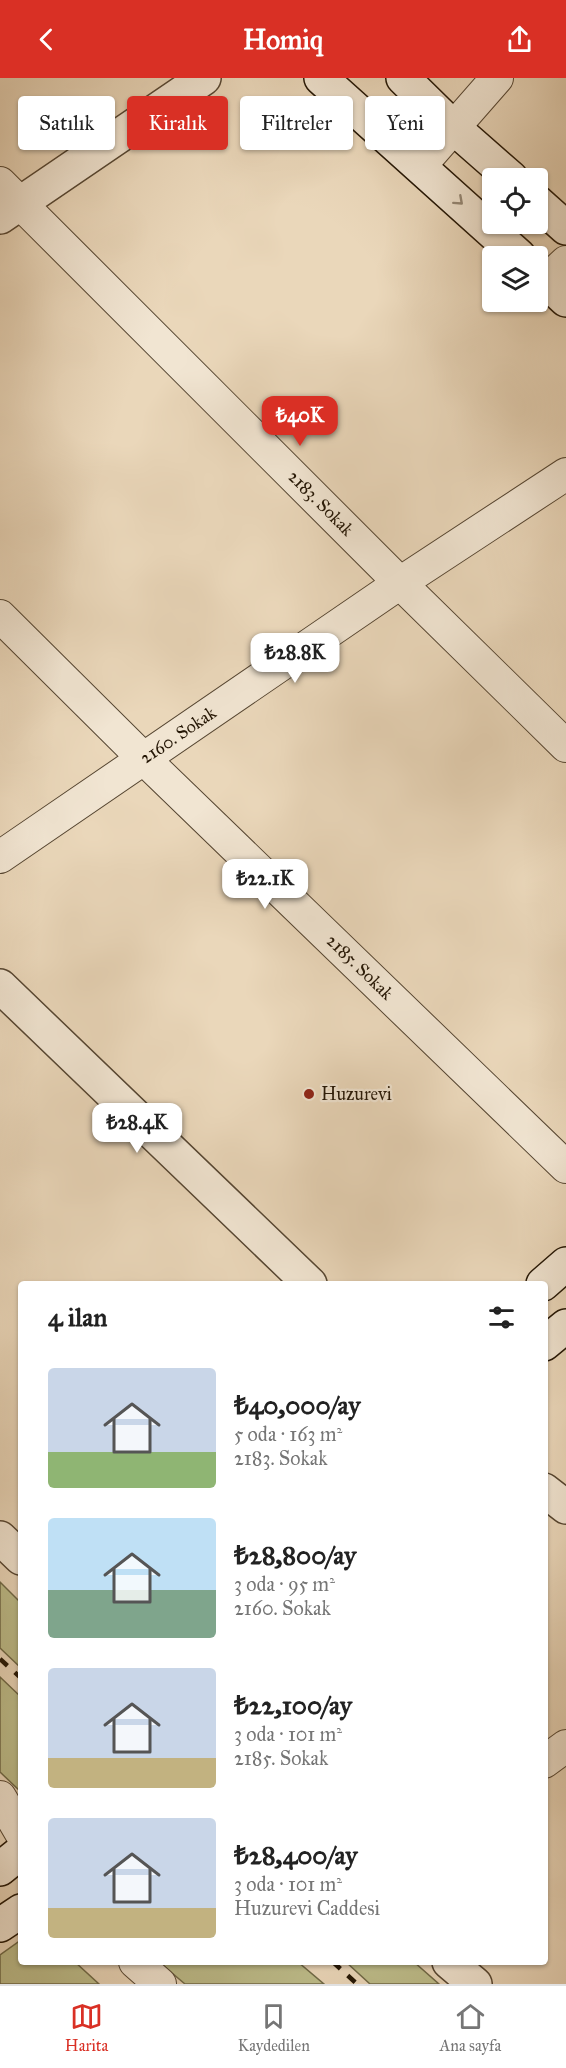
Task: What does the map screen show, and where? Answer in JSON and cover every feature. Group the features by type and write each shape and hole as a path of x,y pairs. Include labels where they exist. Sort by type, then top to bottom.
{"street":[{"path":"7,201 204,78"},
{"path":"321,78 508,246"},
{"path":"403,78 454,128 500,168"},
{"path":"420,166 497,78"},
{"name":"2183. Sokak","path":"7,201 566,746"},
{"path":"548,212 566,228"},
{"name":"2160. Sokak","path":"0,857 400,582 566,474"},
{"name":"2185. Sokak","path":"0,616 143,758 566,1167"},
{"path":"0,986 307,1281"},
{"path":"546,1281 566,1264"},
{"path":"548,1341 566,1326"},
{"path":"548,1493 566,1507"},
{"path":"0,1538 18,1555"},
{"path":"548,1759 566,1746"},
{"path":"0,1797 18,1828"},
{"path":"0,1869 18,1854"},
{"path":"0,1925 18,1913"},
{"path":"138,1965 160,1984"},
{"path":"453,1965 475,1984"}],"green space":[{"path":"0,1582 18,1600 18,1665 0,1648"},
{"path":"0,1677 18,1694 18,1789 0,1772"},
{"path":"18,1942 18,1965 78,1965 99,1984 0,1984 0,1955"},
{"path":"163,1965 302,1965 324,1984 185,1984"},
{"path":"349,1965 417,1965 439,1984 370,1984"}],"railway":[{"path":"0,1659 18,1675"},
{"path":"336,1965 357,1984"}],"place":[{"name":"Huzurevi","path":"309,1094"}]}
